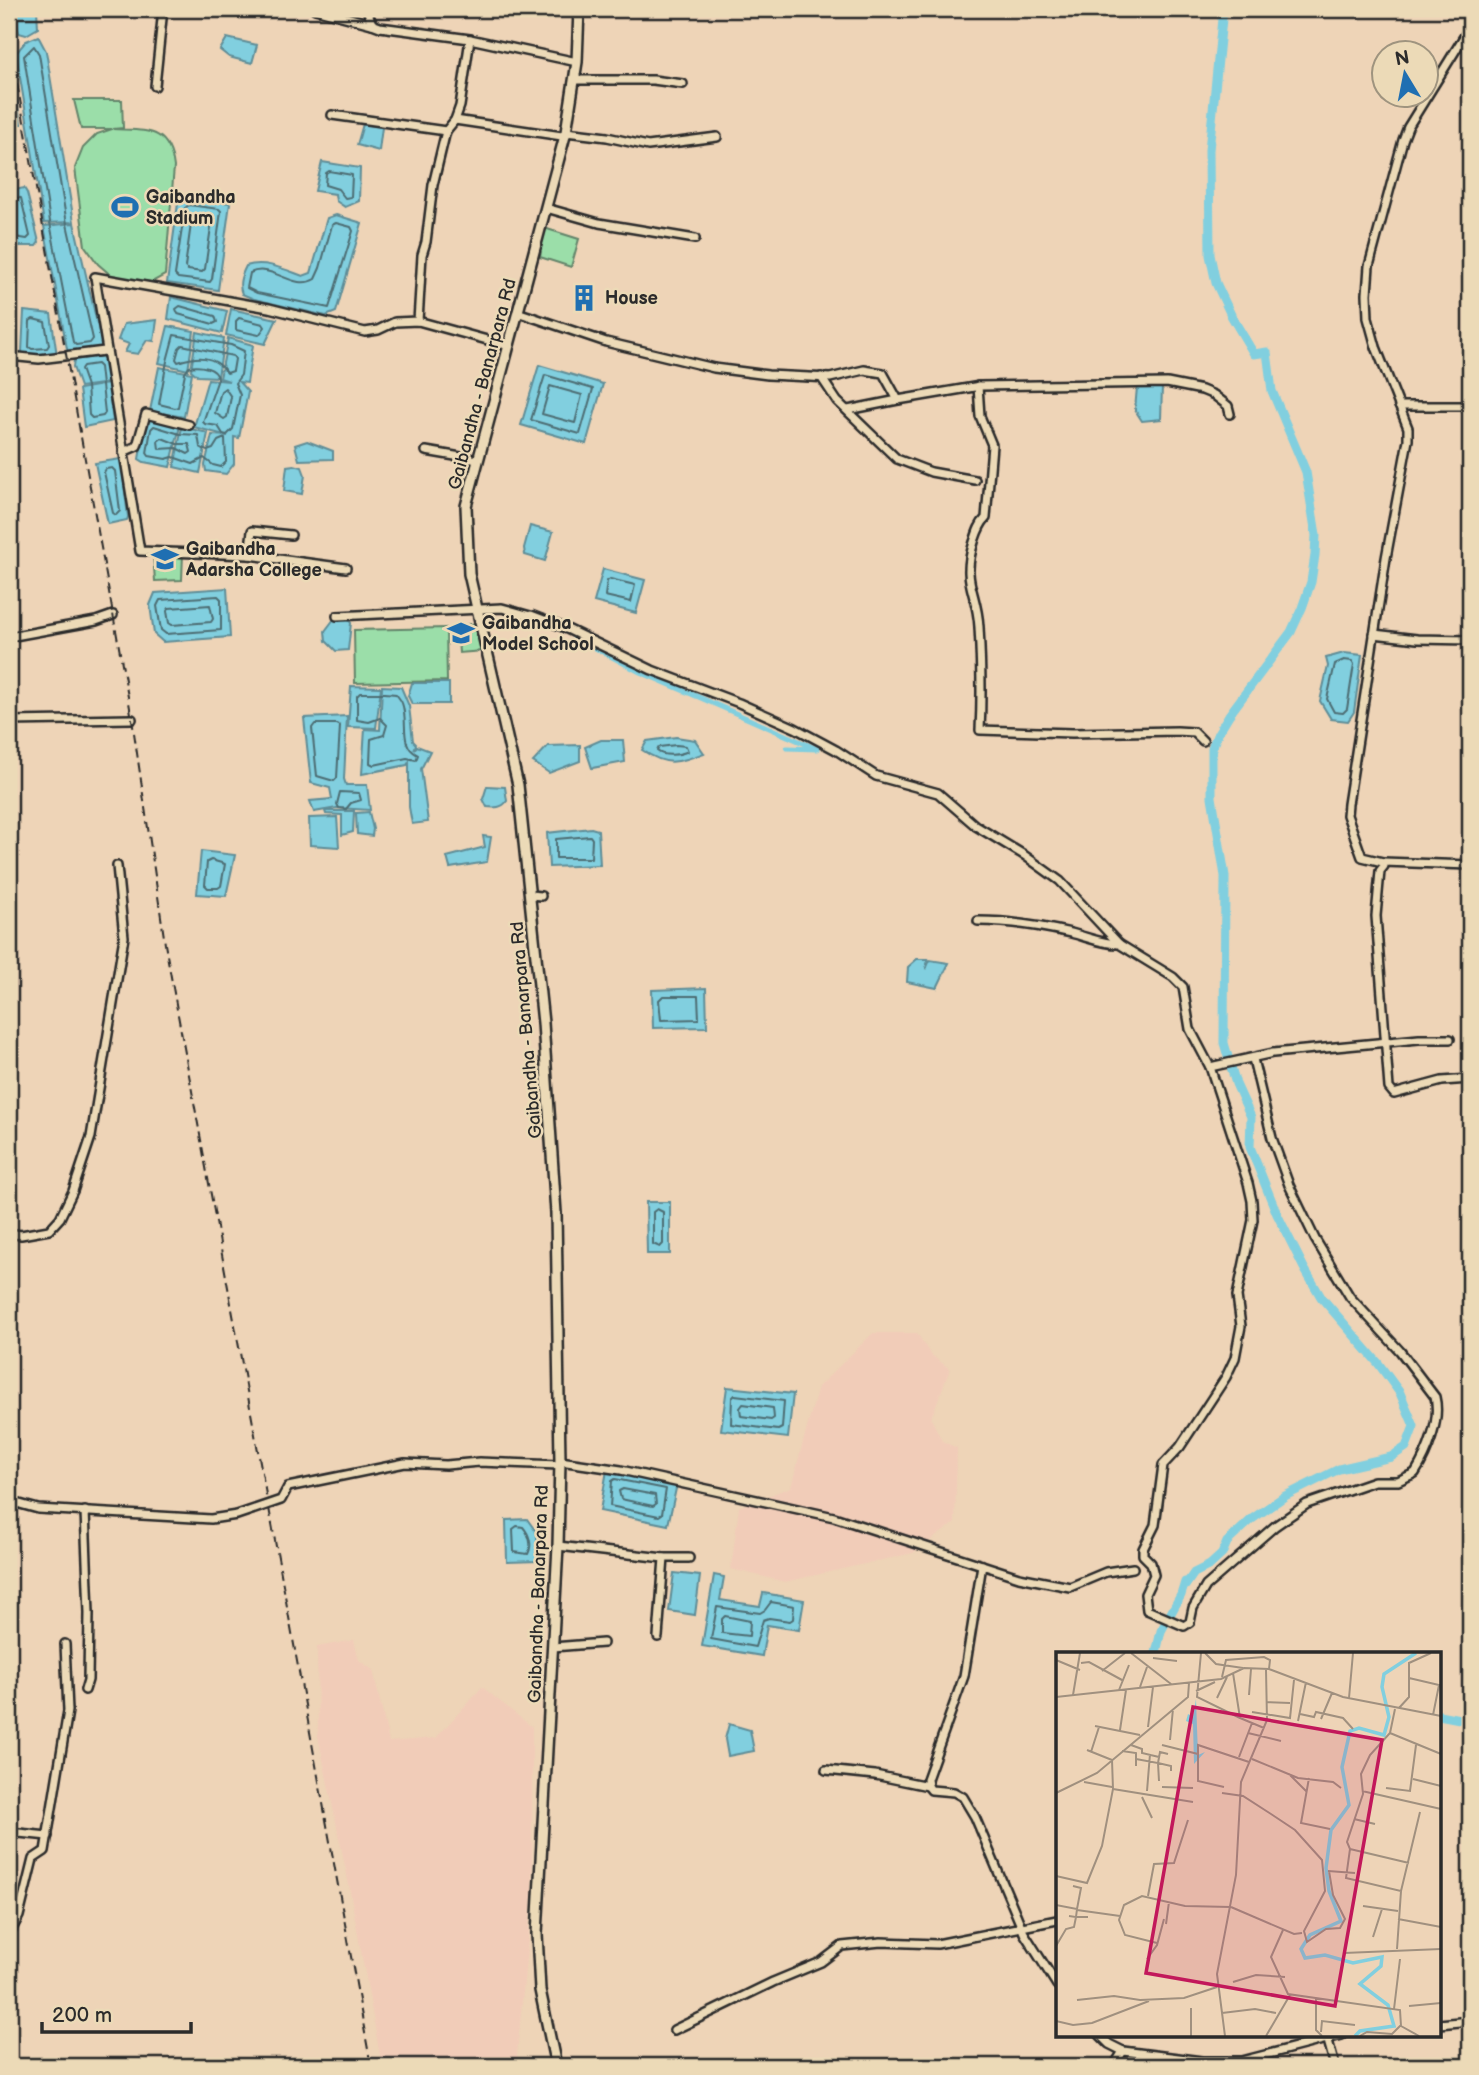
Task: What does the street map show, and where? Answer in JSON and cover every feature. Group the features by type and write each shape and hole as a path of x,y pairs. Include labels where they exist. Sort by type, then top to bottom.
{"main road":[{"name":"Gaibandha - Banarpara Rd","path":"556,2066 540,1990 537,1934 560,1463 556,1213 550,1066 518,785 469,574 466,506 566,132 577,62 579,9"}],"street":[{"path":"155,86 163,9"},
{"path":"315,9 380,27 470,39 577,62"},
{"path":"367,9 372,23"},
{"path":"1470,27 1408,127 1369,265 1368,318 1376,348 1408,428 1408,440 1374,634 1348,815 1362,857 1383,862 1470,865"},
{"path":"418,321 422,255 433,185 446,131 455,120 460,106 470,39"},
{"path":"575,80 653,80 683,84"},
{"path":"332,115 446,131"},
{"path":"455,120 562,136 566,132 607,136 648,146 717,137"},
{"path":"546,208 599,223 695,239"},
{"path":"346,568 249,555 140,551 105,351 95,277 269,308 365,332 378,330 395,322 418,321 509,346"},
{"path":"517,312 606,342 715,368 768,375 821,377 864,370 883,373 898,400"},
{"path":"9,356 38,359 105,351"},
{"path":"821,377 850,416 897,458 931,472 975,480"},
{"path":"848,410 978,386 1167,383 1214,395 1228,407 1230,414"},
{"path":"978,386 980,416 992,445 986,518 980,524 968,565 979,626 982,681 979,730 1072,733 1177,731 1194,732 1203,741"},
{"path":"1399,406 1470,406"},
{"path":"123,452 137,446 146,414 189,425"},
{"path":"426,451 478,460"},
{"path":"249,555 252,531 291,535"},
{"path":"478,610 504,605 565,628 652,670 795,728 876,776 938,793 976,826 1060,881 1119,944 1183,987 1190,1029 1211,1066 1252,1201 1253,1220 1237,1296 1241,1326 1235,1358 1226,1377 1180,1447 1163,1465 1155,1525 1143,1549 1143,1555 1151,1563 1154,1575 1145,1594 1147,1610 1184,1626 1190,1622 1193,1608 1206,1586 1275,1526 1307,1504 1374,1480 1398,1481 1415,1474 1430,1441 1437,1405 1436,1397 1399,1351 1350,1297 1315,1239 1289,1185 1249,1059"},
{"path":"337,615 502,608 548,622"},
{"path":"9,637 96,621 113,615"},
{"path":"1374,634 1417,639 1470,640"},
{"path":"9,721 132,719"},
{"path":"1383,862 1376,916 1389,1088 1394,1094 1442,1081 1470,1079"},
{"path":"9,1233 21,1235 50,1230 60,1218 73,1191 91,1137 124,937 117,866"},
{"path":"531,895 541,896"},
{"path":"978,921 1015,923 1069,933 1108,944 1119,944"},
{"path":"1211,1066 1273,1053 1385,1041 1450,1039"},
{"path":"9,1501 38,1509 211,1519 237,1515 281,1500 288,1487 405,1464 560,1463 621,1470 834,1517 1019,1577 1070,1587 1106,1572 1133,1568"},
{"path":"85,1511 89,1613 88,1680 85,1690"},
{"path":"558,1546 664,1558 688,1558"},
{"path":"658,1637 664,1558"},
{"path":"928,1786 927,1779 964,1676 982,1565"},
{"path":"553,1647 603,1643"},
{"path":"9,1935 19,1916 33,1859 45,1851 48,1836 68,1711 65,1644"},
{"path":"826,1770 875,1775 928,1786 931,1790 954,1792 963,1797 975,1817 1021,1927 1056,1983"},
{"path":"9,1832 48,1836"},
{"path":"674,2030 772,1982 821,1962 842,1946 881,1942 937,1944 1056,1920"},
{"path":"1440,2024 1470,2021"},
{"path":"1101,2036 1109,2044 1123,2051 1202,2062 1242,2061 1307,2039 1334,2036"},
{"path":"1327,2037 1335,2066"},
{"path":"1114,2066 1123,2051"}],"shaded area":[{"path":"873,1333 917,1333 930,1354 950,1369 931,1418 942,1441 957,1448 955,1523 913,1553 785,1582 731,1569 739,1507 791,1487 818,1387"},
{"path":"354,1640 359,1660 373,1670 389,1742 436,1738 482,1687 532,1727 532,1896 516,2066 382,2066 318,1736 317,1647"}],"green space":[{"name":"Gaibandha Stadium","path":"74,100 122,100 123,128 113,129 146,131 162,138 167,144 174,167 165,275 152,282 113,277 98,264 85,246 75,168 83,148 97,134 112,129 81,129"},
{"path":"544,228 579,239 571,267 540,257 541,252 537,250"},
{"path":"153,553 183,553 182,580 155,581"},
{"path":"479,623 483,651 459,653 457,626"},
{"path":"446,628 447,681 355,683 354,630"}],"water":[{"path":"13,9 37,9 38,28 26,35 19,33"},
{"path":"38,36 46,51 74,222 44,223 16,53 26,41"},
{"path":"227,38 257,45 252,63 229,57 220,50"},
{"path":"10,66 21,124 9,124"},
{"path":"363,124 382,127 379,151 357,145"},
{"path":"322,162 360,168 359,201 345,207 336,201 335,194 315,191"},
{"path":"24,188 39,242 36,246 14,246 11,243 9,191"},
{"path":"179,196 230,203 218,290 167,283"},
{"path":"336,215 362,223 336,312 326,316 242,294 241,280 246,266 267,265 303,276 311,273 327,218"},
{"path":"74,223 103,349 68,354 44,226"},
{"path":"171,297 227,311 222,333 168,319"},
{"path":"231,309 277,319 265,344 226,335"},
{"path":"24,311 51,314 57,356 25,356 22,352"},
{"path":"157,320 154,341 147,340 138,354 125,352 129,344 118,340 124,324"},
{"path":"168,326 194,331 188,370 159,363"},
{"path":"197,332 224,338 218,377 198,376 191,370"},
{"path":"228,338 253,345 247,383 239,382 248,392 239,438 234,437 234,464 226,474 206,471 205,465 212,435 228,436 194,427 208,379 229,381 220,378"},
{"path":"106,355 109,383 80,387 73,367 74,360"},
{"path":"539,365 603,384 586,444 521,425"},
{"path":"159,367 192,373 184,417 150,411"},
{"path":"108,384 113,421 84,427 79,389"},
{"path":"1137,387 1162,387 1161,419 1142,421 1135,410"},
{"path":"150,418 180,426 170,467 139,459 145,424"},
{"path":"182,427 208,433 200,473 174,467"},
{"path":"307,441 333,451 333,459 299,460 295,445"},
{"path":"121,459 128,517 127,520 108,524 95,463"},
{"path":"287,466 302,467 305,475 302,494 284,491"},
{"path":"530,526 553,532 545,561 525,555 524,548"},
{"path":"603,569 645,580 636,613 594,602"},
{"path":"227,588 230,637 163,642 154,634 150,605 155,593"},
{"path":"347,618 351,623 348,650 336,651 326,641 325,631 334,619"},
{"path":"1344,653 1362,655 1354,712 1348,721 1331,719 1320,701 1328,666 1326,658"},
{"path":"412,683 449,683 449,704 412,704 408,696"},
{"path":"351,686 381,687 376,728 348,727"},
{"path":"382,686 401,687 409,706 413,741 416,744 414,750 417,746 430,751 421,769 428,822 412,824 409,807 409,762 407,765 362,774 365,729 380,730"},
{"path":"347,716 344,779 346,785 367,785 370,810 337,808 314,812 310,801 332,799 330,788 311,783 304,718"},
{"path":"676,737 695,740 704,753 672,762 658,759 642,750 647,741"},
{"path":"601,740 623,740 625,762 592,768 585,747"},
{"path":"580,745 580,761 549,773 533,762 548,746"},
{"path":"487,786 505,787 507,801 498,807 487,807 483,799"},
{"path":"325,811 354,811 353,832 342,835 342,815 326,814"},
{"path":"369,812 372,836 357,834 356,813"},
{"path":"337,817 339,847 310,845 309,818"},
{"path":"591,828 598,830 600,865 549,867 547,833"},
{"path":"483,836 491,837 487,862 450,868 447,857 485,847"},
{"path":"201,851 235,855 226,896 197,894"},
{"path":"917,959 928,959 926,969 930,960 949,963 937,988 907,982 908,967"},
{"path":"706,988 707,1027 653,1028 652,990"},
{"path":"646,1202 670,1202 670,1254 647,1254"},
{"path":"727,1387 793,1394 788,1438 721,1430"},
{"path":"607,1470 677,1484 668,1525 600,1511"},
{"path":"527,1519 537,1533 538,1561 507,1562 506,1520"},
{"path":"674,1573 700,1576 695,1615 669,1611"},
{"path":"714,1575 724,1577 720,1600 760,1606 763,1593 804,1600 799,1630 767,1625 762,1656 702,1646"},
{"path":"729,1724 750,1730 754,1751 728,1756 725,1739"}],"waterway":[{"path":"1156,1652 1161,1631 1181,1595 1185,1582 1185,1586 1194,1573 1210,1565 1222,1554 1227,1542 1252,1519 1285,1496 1339,1469 1391,1457 1406,1447 1414,1426 1400,1393 1321,1297 1277,1214 1250,1147 1251,1117 1236,1084 1224,1043 1225,876 1212,797 1212,748 1229,715 1291,632 1311,582 1316,535 1306,472 1272,391 1267,352 1254,354 1232,317 1216,283 1210,255 1209,150 1223,9"},
{"path":"573,636 640,672 696,696"},
{"path":"694,695 817,749 787,748"},
{"path":"1440,1715 1470,1721"}],"railway":[{"path":"9,39 132,719 165,944 267,1500"},
{"path":"269,1508 371,2066"}],"place":[{"name":"Gaibandha Stadium","path":"125,207"},
{"name":"House","path":"584,298"},
{"name":"Gaibandha Adarsha College","path":"165,559"},
{"name":"Gaibandha Model School","path":"461,633"}]}
